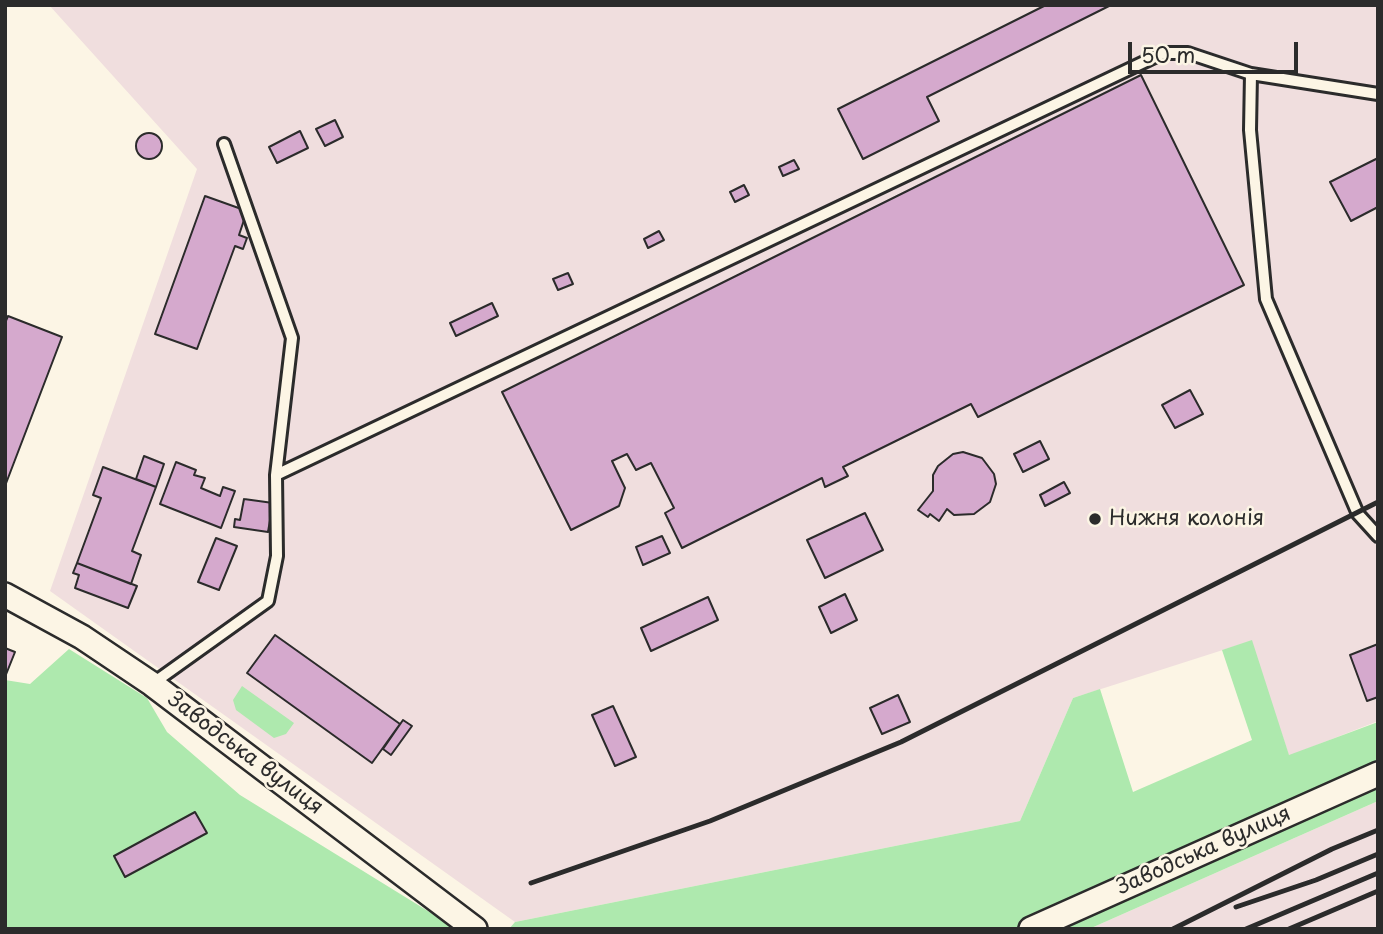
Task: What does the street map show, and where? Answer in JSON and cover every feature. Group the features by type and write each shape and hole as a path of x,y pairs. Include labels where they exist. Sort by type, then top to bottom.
{"street":[{"name":"Заводська вулиця","path":"5,595 82,637 152,684 475,929"},
{"name":"Заводська вулиця","path":"1031,929 1378,774"}],"lane":[{"path":"276,475 1163,53 1188,53 1251,74 1378,94"},
{"path":"1251,74 1250,130 1266,299 1358,514 1378,536"},
{"path":"152,684 268,601 278,556 276,475 292,338 224,144"}],"shaded area":[{"path":"49,5 1378,5 1378,721 1289,756 1251,641 1073,698 1020,821 515,922 50,591 197,169"},
{"path":"1378,801 1378,929 1089,929"}],"green space":[{"path":"1252,640 1289,755 1378,722 1378,801 1089,929 509,929 515,922 1020,821 1073,698 1100,689 1133,792 1252,740 1222,650"},
{"path":"69,649 147,698 167,732 240,795 457,929 5,929 5,680 30,684"},
{"path":"242,686 294,723 286,734 274,738 236,710 233,700"}],"building":[{"path":"1046,5 1111,5 927,97 939,121 863,159 838,109"},
{"path":"1141,75 1244,285 978,417 971,404 843,467 848,476 825,487 822,478 682,548 665,513 674,508 651,463 636,470 627,454 612,461 625,488 619,506 571,530 502,392"},
{"path":"335,120 343,137 325,146 316,129"},
{"path":"300,131 308,148 277,163 269,147"},
{"path":"149,133 158,137 162,146 158,155 149,159 140,155 136,146 140,137"},
{"path":"1378,158 1378,207 1351,221 1330,182"},
{"path":"794,160 799,169 783,176 779,167"},
{"path":"744,185 749,195 735,202 730,192"},
{"path":"205,196 247,211 239,235 247,238 243,249 235,246 197,349 155,334"},
{"path":"659,231 664,240 648,248 644,239"},
{"path":"568,273 573,284 558,290 553,279"},
{"path":"492,303 498,316 456,336 450,323"},
{"path":"8,316 62,337 5,486 5,323"},
{"path":"1190,390 1203,414 1175,428 1162,405"},
{"path":"1040,441 1049,459 1023,472 1014,454"},
{"path":"963,452 982,458 994,474 996,484 990,502 974,514 954,515 947,509 939,521 930,514 928,517 918,510 933,491 933,475 938,466 953,454"},
{"path":"144,456 164,464 156,487 136,479"},
{"path":"176,462 196,470 194,475 205,478 201,488 220,496 223,487 235,491 221,528 160,504"},
{"path":"103,467 156,487 132,551 141,555 131,584 77,563 101,498 93,495"},
{"path":"1064,482 1070,493 1045,506 1040,495"},
{"path":"244,499 273,503 268,532 234,527 235,519 240,520"},
{"path":"865,513 883,550 825,578 807,540"},
{"path":"662,536 670,553 643,565 636,547"},
{"path":"216,538 237,546 219,590 198,582"},
{"path":"77,563 137,586 128,608 75,588 79,575 73,573"},
{"path":"845,594 857,620 831,633 819,607"},
{"path":"708,597 718,620 651,651 641,628"},
{"path":"275,635 400,724 372,763 247,673"},
{"path":"1378,644 1378,697 1367,701 1350,655"},
{"path":"5,648 15,652 5,677"},
{"path":"898,695 910,722 882,734 870,708"},
{"path":"613,706 636,757 615,766 592,715"},
{"path":"403,720 412,726 391,755 383,749"},
{"path":"195,812 207,833 125,877 114,856"}],"railway":[{"path":"531,883 710,821 901,742 1378,502"},
{"path":"1173,929 1332,849 1378,830"},
{"path":"1236,907 1316,880 1378,854"},
{"path":"1246,929 1378,873"},
{"path":"1289,929 1378,891"}],"place":[{"name":"Нижня колонія","path":"1095,519"}]}
